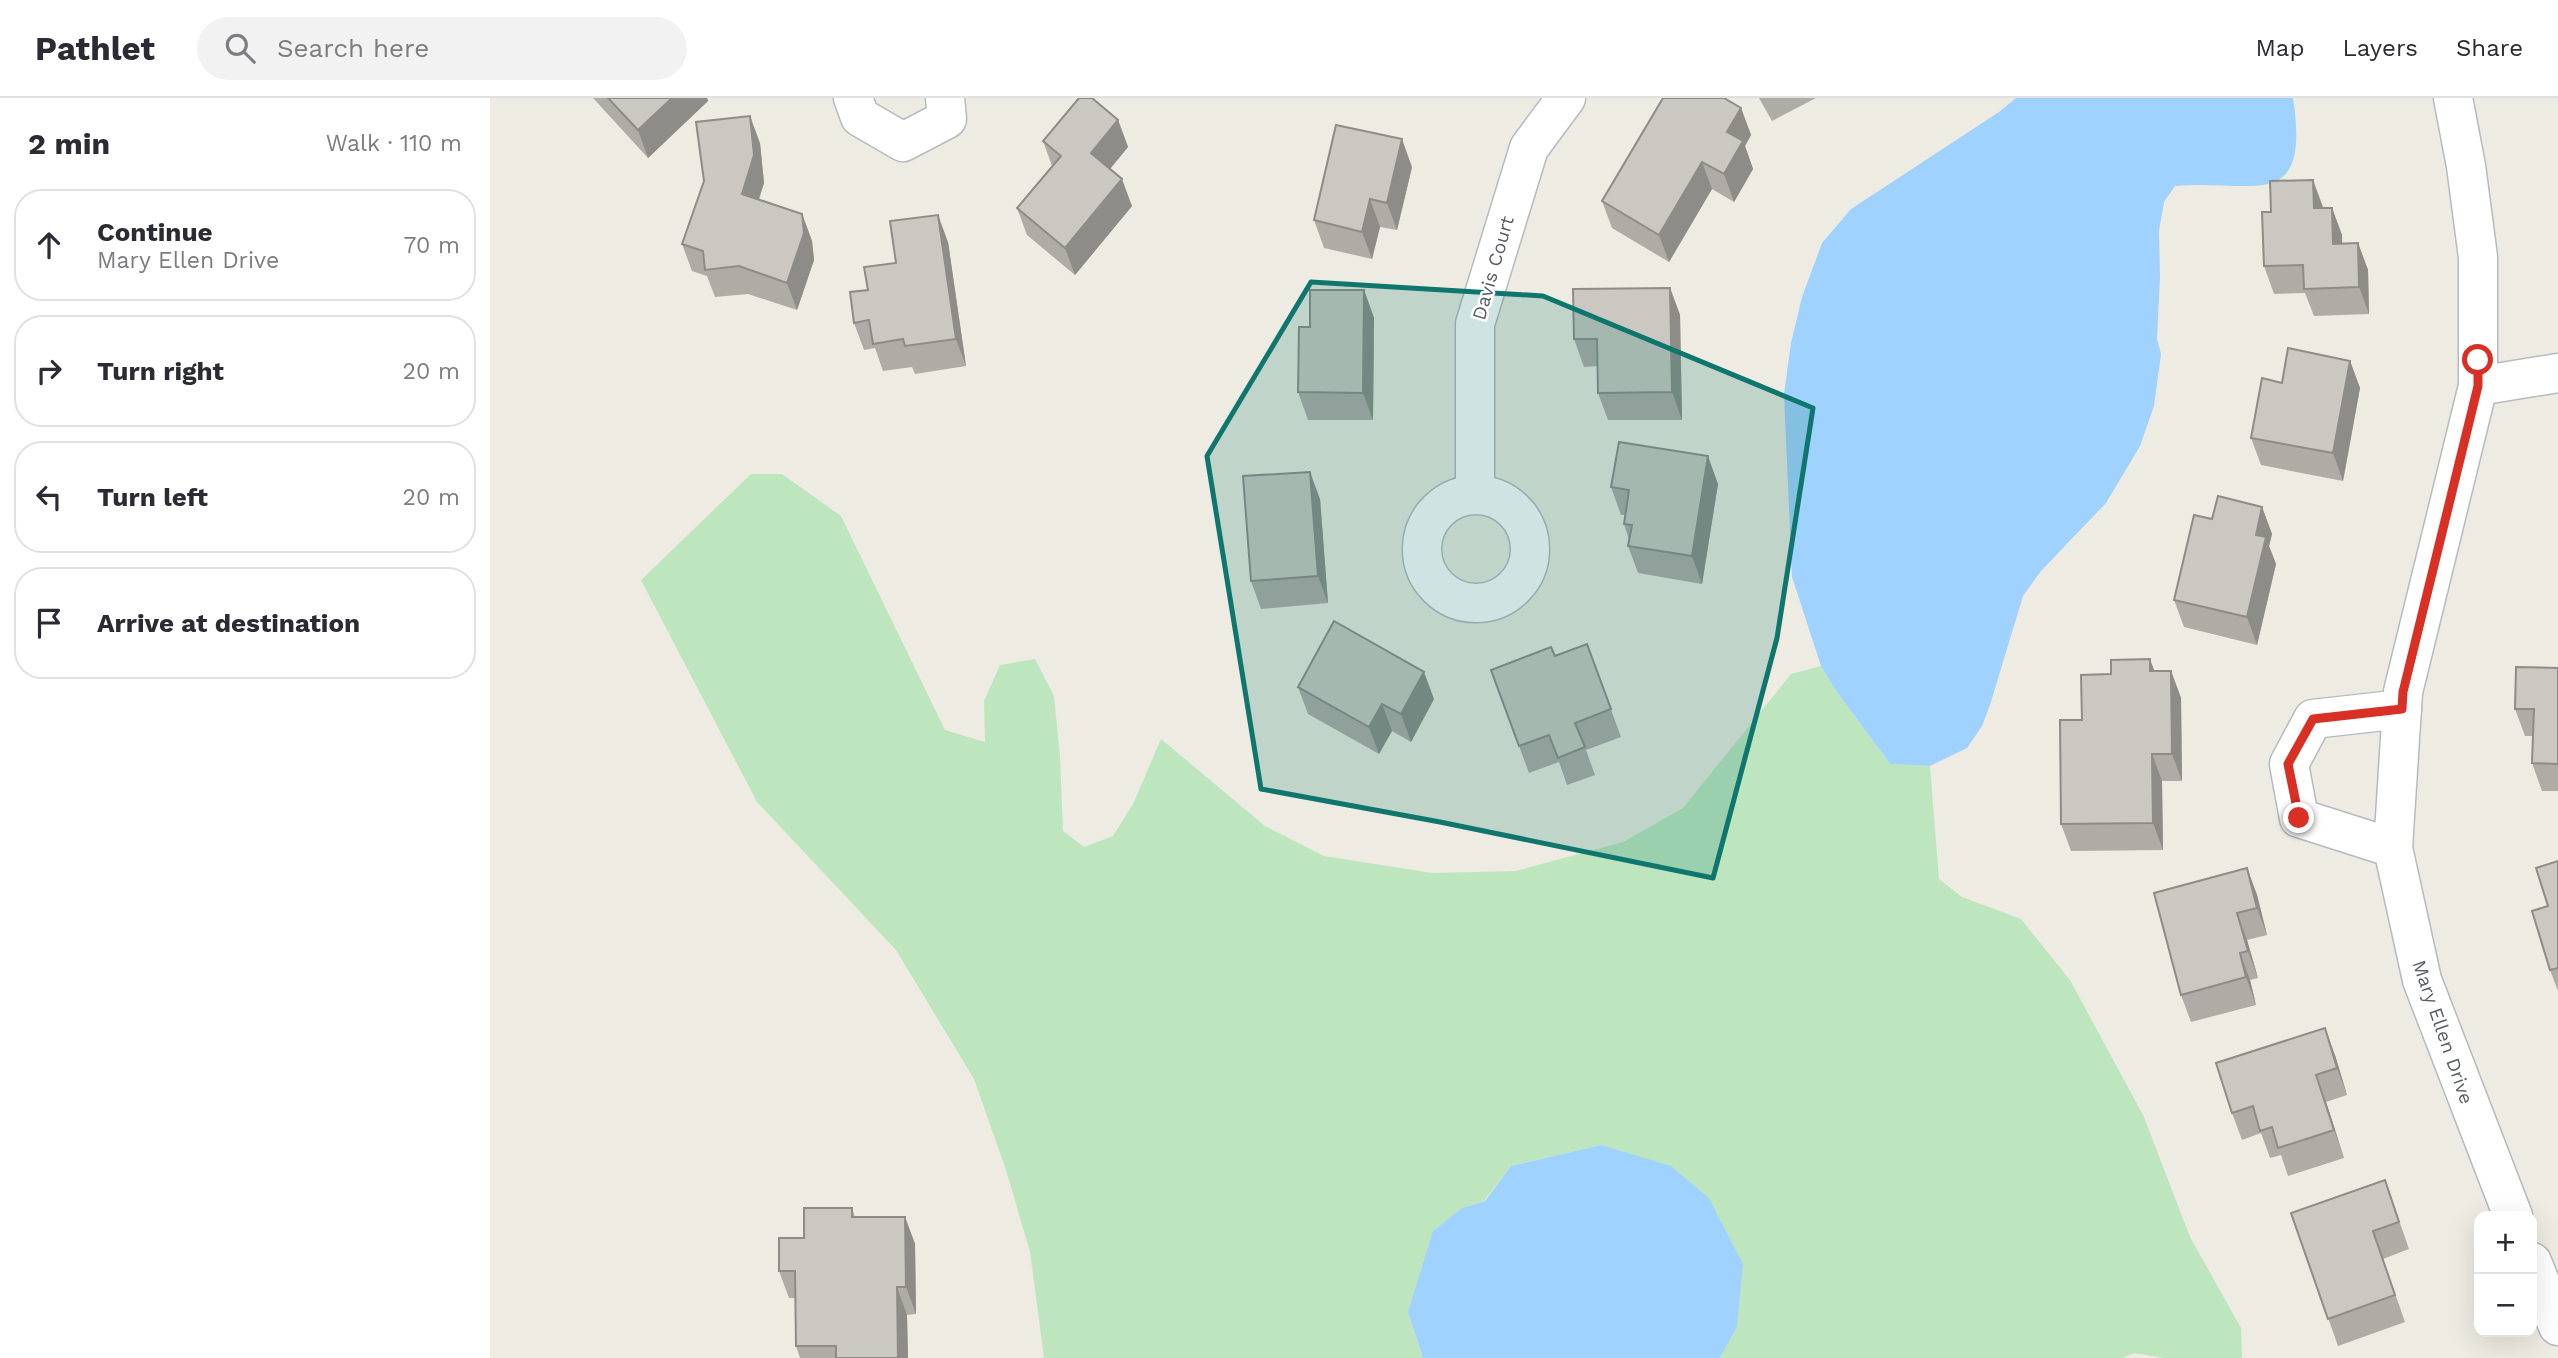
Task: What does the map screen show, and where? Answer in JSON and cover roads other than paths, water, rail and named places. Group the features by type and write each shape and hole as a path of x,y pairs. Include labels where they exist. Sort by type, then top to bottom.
{"street":[{"path":"853,98 860,117 903,142 947,119 944,98"},
{"name":"Davis Court","path":"1475,494 1475,324 1529,148 1566,98"},
{"name":"Mary Ellen Drive","path":"2453,98 2479,257 2478,386 2403,692 2393,848 2421,980 2511,1211"},
{"path":"2478,386 2558,373"},
{"path":"2393,848 2299,818 2288,764 2313,719 2402,709"},
{"path":"2537,1274 2558,1324"}],"water":[{"path":"2016,98 2293,98 2296,135 2293,160 2284,175 2270,183 2251,186 2175,186 2164,202 2159,231 2157,339 2161,354 2154,406 2140,446 2106,503 2041,571 2023,596 1990,705 1982,726 1967,748 1930,766 1890,764 1821,666 1792,577 1784,394 1791,343 1802,297 1822,243 1851,209 1999,112"},
{"path":"1601,1145 1671,1166 1709,1198 1743,1264 1737,1327 1720,1358 1423,1358 1408,1312 1433,1231 1462,1208 1485,1201 1511,1166"}]}
